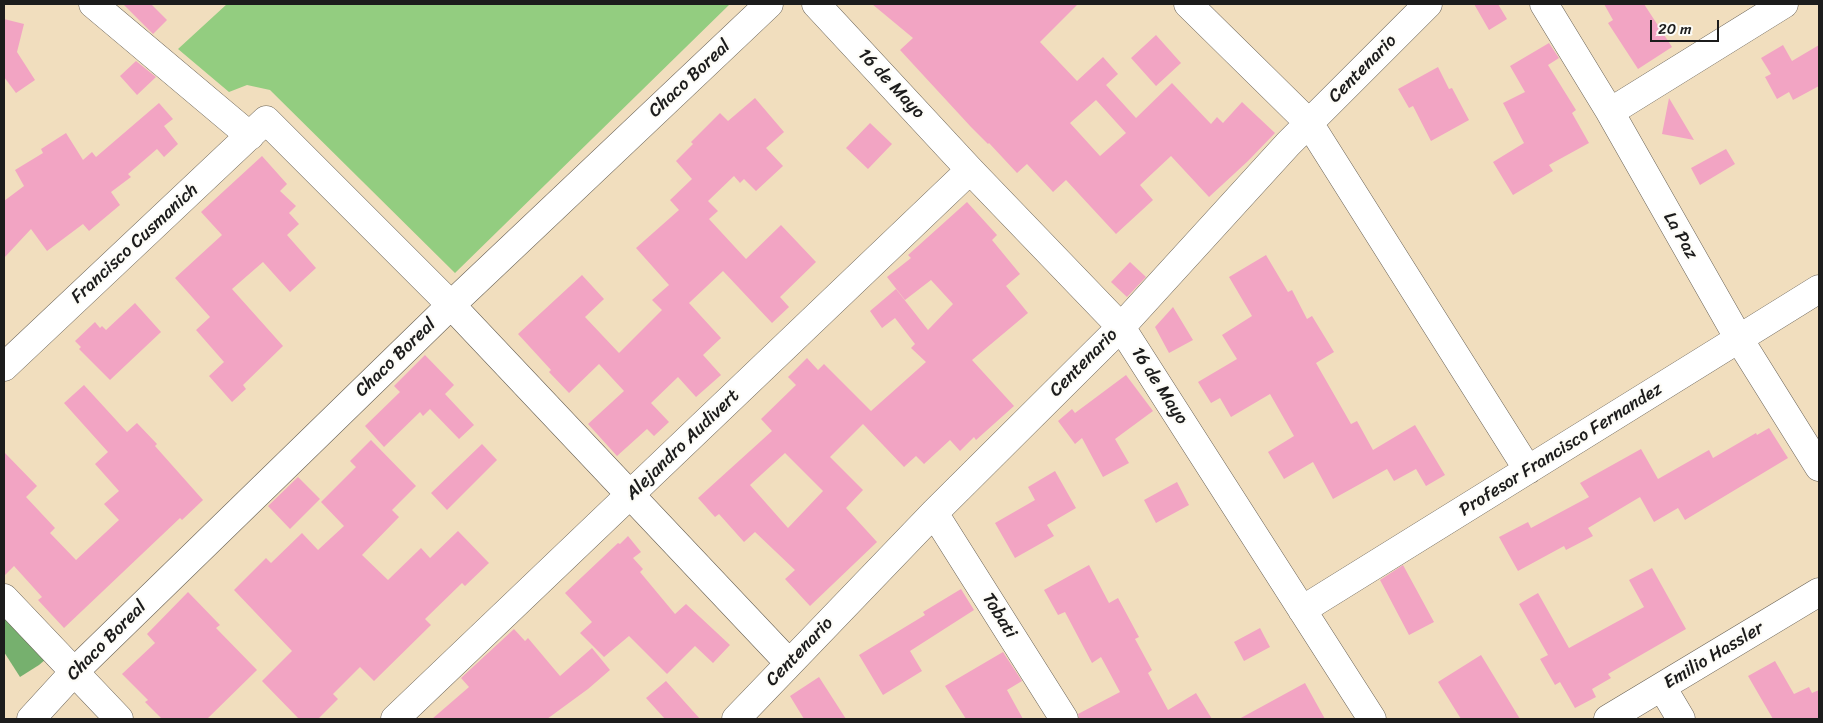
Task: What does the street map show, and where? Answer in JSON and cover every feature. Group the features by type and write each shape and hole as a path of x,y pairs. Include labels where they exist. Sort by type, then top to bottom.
{"street":[{"path":"93,4 258,128 451,305 789,663"},
{"name":"Chaco Boreal","path":"31,719 74,672 451,305 769,4"},
{"name":"16 de Mayo","path":"816,4 970,170 1121,327 1372,719"},
{"path":"1188,4 1309,123 1528,470"},
{"name":"Centenario","path":"736,719 934,513 1121,327 1309,123 1428,4"},
{"name":"La Paz","path":"1544,4 1610,112 1739,339 1819,467"},
{"path":"1610,112 1784,4"},
{"name":"Francisco Cusmanich","path":"4,367 258,128"},
{"name":"Alejandro Audivert","path":"395,719 631,496 970,170"},
{"name":"Profesor Francisco Fernandez","path":"1302,610 1819,289"},
{"name":"Tobati","path":"934,513 1064,719"},
{"name":"Emilio Hassler","path":"1608,719 1819,592"},
{"path":"4,598 119,719"},
{"path":"1662,687 1681,719"}],"green space":[{"path":"227,4 730,4 455,273 270,90 247,85 229,92 178,49"},
{"path":"4,618 46,659 20,677 4,652"}],"building":[{"path":"123,4 151,4 167,20 153,34"},
{"path":"872,4 1078,4 1040,42 1077,81 1103,57 1118,74 1106,85 1136,118 1172,83 1211,124 1217,117 1223,123 1242,102 1275,133 1209,197 1171,156 1140,185 1153,200 1116,234 1066,180 1053,192 1027,164 1017,173 971,127 900,50 913,38","holes":["1096,100 1126,133 1100,156 1070,123"]},
{"path":"1474,4 1498,4 1507,19 1489,30"},
{"path":"1604,4 1644,4 1672,47 1638,69 1608,23 1613,20"},
{"path":"4,19 24,24 17,52 35,80 16,93 4,77"},
{"path":"1156,35 1181,63 1156,86 1131,58"},
{"path":"1549,43 1559,58 1548,65 1576,110 1572,113 1589,143 1549,165 1553,171 1513,195 1493,162 1524,143 1503,103 1525,92 1510,66"},
{"path":"1783,45 1792,61 1819,45 1819,86 1793,100 1789,92 1777,99 1765,77 1771,74 1761,58"},
{"path":"136,61 156,77 137,95 120,76"},
{"path":"1438,67 1449,89 1452,88 1469,120 1431,141 1413,106 1409,108 1398,89"},
{"path":"755,98 784,132 766,148 783,166 756,191 744,179 740,183 734,176 708,201 718,211 709,219 746,259 781,225 816,262 780,297 789,307 772,323 723,271 689,303 721,338 703,355 721,375 696,397 678,377 651,403 669,422 654,436 647,429 617,456 588,424 624,391 599,364 569,393 518,334 582,275 604,299 585,317 619,353 662,310 652,300 669,285 636,248 679,210 670,200 692,179 676,161 693,144 691,142 720,113 728,121"},
{"path":"1669,98 1694,140 1662,134"},
{"path":"159,103 173,119 164,126 178,144 164,157 157,149 128,174 131,177 111,192 120,205 89,231 83,224 47,251 31,229 4,258 4,201 24,186 15,170 43,153 41,149 66,133 83,160 92,152 96,157"},
{"path":"870,123 892,144 868,169 846,148"},
{"path":"1726,149 1735,164 1700,185 1691,168"},
{"path":"262,156 287,184 280,191 296,206 289,213 299,224 287,235 316,268 290,292 263,262 232,289 283,346 243,385 246,389 232,402 209,376 224,362 196,330 210,317 175,278 222,235 201,212"},
{"path":"967,202 997,235 992,240 1020,274 1006,286 1028,313 972,360 1014,406 976,440 974,437 960,451 950,440 924,464 916,456 904,467 863,424 830,457 863,490 846,508 877,542 810,606 785,579 795,570 755,532 744,542 719,514 715,517 698,498 772,431 761,419 796,385 788,377 807,358 818,370 824,364 871,411 926,362 911,348 915,344 895,318 882,328 870,311 896,289 928,330 953,304 931,280 905,300 887,277 911,258 908,255","holes":["785,453 823,491 788,528 750,485"]},
{"path":"1266,255 1288,292 1292,290 1307,319 1312,316 1334,352 1316,363 1351,424 1357,421 1373,450 1415,425 1445,475 1426,486 1416,469 1394,481 1387,469 1333,499 1313,462 1284,479 1268,452 1294,436 1270,394 1231,417 1220,398 1211,403 1198,382 1237,359 1222,335 1252,316 1229,277"},
{"path":"1130,262 1146,277 1127,297 1111,282"},
{"path":"135,303 161,332 110,380 79,349 81,347 75,341 95,322 100,328 102,326 106,330"},
{"path":"1173,307 1193,340 1169,353 1155,327"},
{"path":"425,355 454,385 445,394 474,425 459,439 430,409 423,416 420,412 384,447 365,426 400,392 394,386"},
{"path":"1126,375 1153,411 1115,439 1129,463 1103,477 1082,438 1075,444 1058,421 1072,409 1075,413"},
{"path":"84,385 127,432 137,423 157,444 155,446 203,500 182,520 180,518 64,628 38,600 42,597 14,566 4,576 4,452 37,486 26,497 55,528 50,533 76,560 119,520 104,504 119,491 95,464 108,452 64,403"},
{"path":"1769,428 1788,458 1685,520 1678,508 1654,522 1640,497 1588,528 1593,536 1566,550 1564,546 1518,571 1499,537 1528,522 1531,528 1589,497 1580,483 1641,449 1658,479 1709,450 1713,458 1756,433 1757,435"},
{"path":"371,440 416,486 392,510 399,517 362,555 388,580 421,548 430,558 458,531 489,563 465,586 462,583 425,619 431,625 374,681 360,667 333,694 338,699 318,719 299,719 262,681 292,651 234,590 266,558 271,563 302,533 318,550 344,526 321,502 356,467 350,461"},
{"path":"482,444 497,460 447,510 431,493"},
{"path":"1055,471 1076,508 1047,525 1054,536 1015,558 995,523 1035,500 1028,487"},
{"path":"298,477 320,499 290,529 268,506"},
{"path":"1177,482 1189,505 1156,523 1144,500"},
{"path":"628,536 641,552 633,558 643,569 640,572 675,614 686,604 730,645 713,663 695,646 667,674 629,636 604,657 580,633 592,622 565,593 618,543 620,544"},
{"path":"1089,565 1109,603 1118,598 1139,637 1135,639 1152,670 1148,673 1168,710 1196,693 1212,719 1079,719 1078,714 1120,692 1101,657 1092,663 1065,612 1058,615 1044,590"},
{"path":"1403,565 1434,622 1409,635 1380,580"},
{"path":"1652,568 1686,629 1608,674 1611,678 1592,689 1596,697 1575,708 1560,682 1555,685 1540,659 1548,655 1519,604 1538,593 1569,648 1644,607 1629,580"},
{"path":"961,589 974,610 910,651 922,671 883,695 859,655 925,615 923,612"},
{"path":"188,592 220,625 216,628 257,670 207,719 162,719 145,702 148,700 122,674 155,643 147,634"},
{"path":"1260,628 1270,647 1244,661 1234,642"},
{"path":"514,629 525,641 528,638 560,676 592,648 610,670 547,719 432,719 469,687 461,678"},
{"path":"1003,652 1022,681 1007,690 1023,719 966,719 945,686"},
{"path":"1481,655 1520,719 1461,719 1438,682"},
{"path":"1775,661 1794,694 1809,687 1812,693 1819,690 1819,719 1773,719 1748,676"},
{"path":"819,677 846,719 804,719 790,696"},
{"path":"666,681 700,719 665,719 646,698"},
{"path":"1305,683 1325,719 1239,719"}]}
